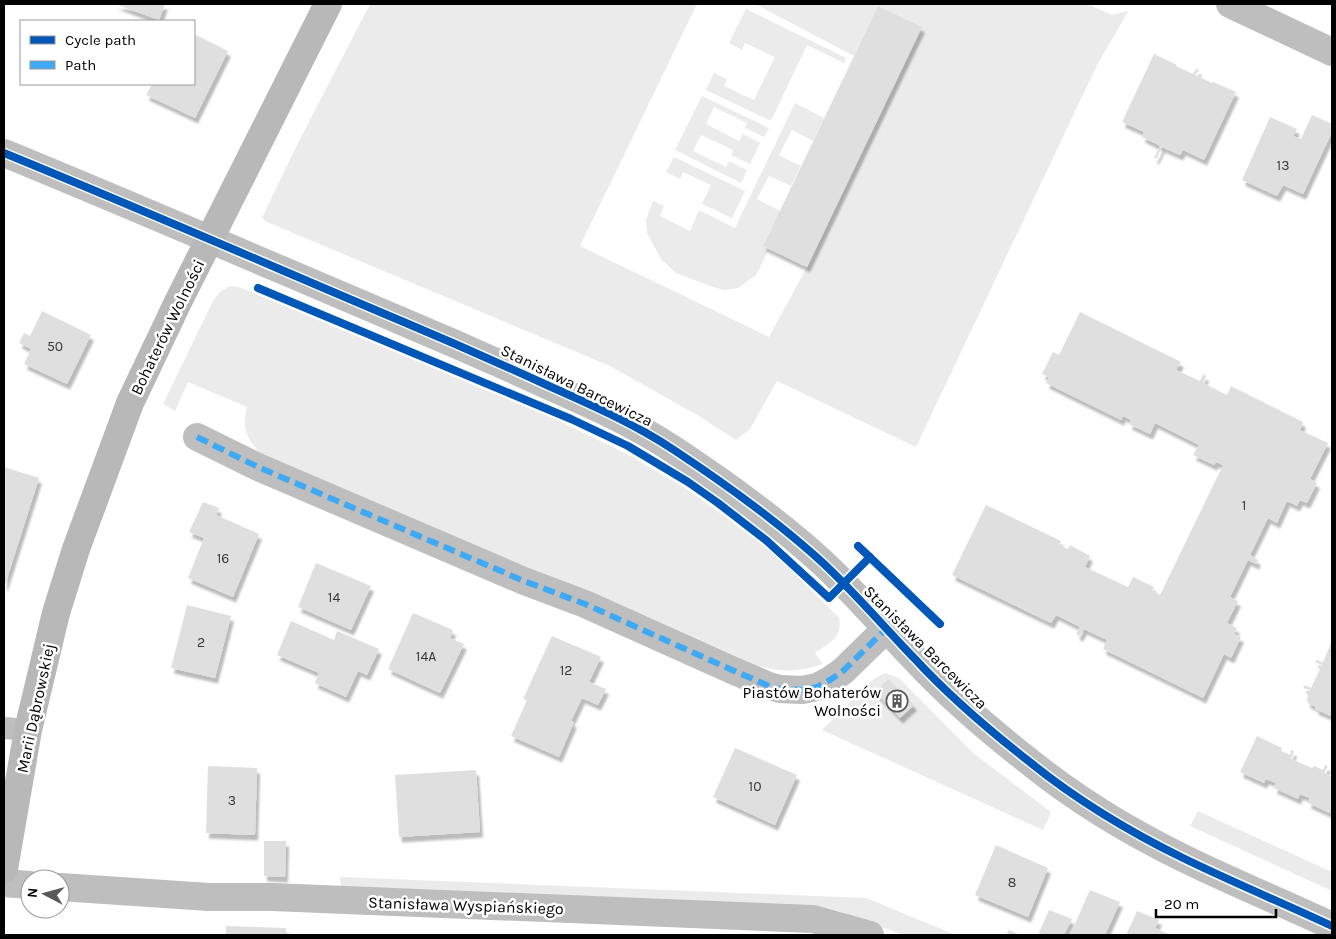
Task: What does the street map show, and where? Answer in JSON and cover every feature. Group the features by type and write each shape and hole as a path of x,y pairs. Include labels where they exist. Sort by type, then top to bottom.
{"street":[{"name":"Bohaterów Wolności","path":"76,549 130,403 209,240 328,4"},
{"path":"1230,4 1332,52"},
{"name":"Stanisława Barcewicza","path":"4,153 144,210 209,240 475,352 614,415 670,447 754,505 823,564 956,699 1000,739 1033,765 1069,791 1127,828 1181,857 1332,926"},
{"name":"Stanisława Barcewicza","path":"197,437 258,467 524,581 585,604 769,686 780,689 802,690 817,687 842,671 887,628"},
{"name":"Marii Dąbrowskiej","path":"4,869 16,729 76,549"},
{"path":"4,883 20,884"},
{"name":"Stanisława Wyspiańskiego","path":"70,888 209,897 272,896 813,919 870,935"}],"shaded area":[{"path":"370,4 697,4 580,246 769,337 807,267 921,27 878,6 854,56 755,4 1087,4 1112,15 1128,12 1097,65 916,447 777,381 750,429 736,440 699,416 610,366 267,222 262,218 296,147"},
{"path":"746,9 846,58 844,63 807,45 771,121 706,90 714,73 727,79 724,86 754,100 775,57 745,43 742,50 729,43"},
{"path":"702,96 769,128 764,137 745,128 747,123 714,107 706,124 739,141 743,134 760,143 750,164 731,155 733,150 701,135 693,151 726,167 729,161 747,170 741,183 675,150"},
{"path":"795,103 824,118 813,141 792,130 779,155 801,166 791,186 769,176 757,199 780,211 763,246 769,249 756,275 738,288 724,290 676,273 661,259 647,233 646,220 653,201 664,206 660,216 690,231 699,210 735,228"},
{"path":"674,157 745,191 732,218 702,204 711,185 683,172 680,179 666,172"},
{"path":"230,286 239,287 555,419 627,454 685,488 764,546 839,618 840,625 837,635 830,643 815,653 823,664 806,669 780,670 754,664 590,591 533,570 262,454 252,443 245,427 247,407 188,382 175,411 163,404 214,299 221,291"},
{"path":"885,673 899,678 973,753 1051,812 1043,830 822,730 875,678"},
{"path":"1198,811 1332,872 1332,891 1190,826"},
{"path":"340,877 866,898 956,935 903,935 838,911 806,907 341,891"}],"building":[{"path":"115,4 165,4 159,20"},
{"path":"878,6 922,27 807,267 763,246"},
{"path":"195,34 228,51 195,118 146,95 151,85 195,85"},
{"path":"1154,54 1193,74 1196,69 1199,70 1195,75 1236,92 1204,160 1183,150 1180,155 1162,147 1156,159 1154,158 1160,146 1142,137 1144,132 1122,122"},
{"path":"1312,115 1332,124 1332,132 1303,194 1283,185 1277,196 1242,180 1270,117 1297,129 1293,136 1301,139"},
{"path":"42,311 91,335 67,384 24,364 31,349 19,343 24,333 30,336"},
{"path":"1080,312 1181,362 1176,370 1200,381 1203,374 1206,376 1203,383 1227,395 1231,386 1303,422 1300,430 1328,443 1310,479 1317,483 1307,503 1300,500 1297,506 1287,501 1277,523 1268,518 1250,555 1258,560 1256,564 1248,560 1230,597 1238,601 1227,623 1237,628 1234,634 1241,637 1231,658 1224,654 1203,698 1103,649 1107,640 1084,629 1080,636 1076,634 1080,627 1056,615 1051,623 952,575 986,505 1061,541 1059,545 1068,549 1070,545 1090,556 1085,567 1128,587 1133,577 1154,587 1152,591 1160,595 1223,465 1216,462 1214,465 1193,455 1199,445 1155,423 1150,434 1129,424 1131,420 1123,416 1121,420 1046,383 1049,377 1042,374 1053,352 1059,355"},
{"path":"4,467 39,478 4,588"},
{"path":"203,502 219,508 216,515 259,534 233,597 188,578 204,538 189,532"},
{"path":"316,563 371,586 351,630 298,607"},
{"path":"187,605 231,616 215,678 171,668"},
{"path":"413,613 453,630 450,638 464,644 440,693 388,669"},
{"path":"291,621 334,640 337,631 379,649 367,675 358,671 346,697 315,683 319,673 277,655"},
{"path":"552,636 601,657 589,682 606,689 598,705 582,698 571,721 574,722 559,757 511,736 527,700 523,699"},
{"path":"1332,641 1331,716 1315,709 1316,707 1308,703 1307,699 1310,690 1303,688 1305,685 1311,688 1322,665 1315,662 1316,660 1323,662"},
{"name":"Piastów Bohaterów Wolności","path":"888,679 914,705 900,718 875,692"},
{"path":"1257,736 1282,748 1281,751 1290,755 1291,750 1294,751 1291,759 1312,768 1314,766 1323,770 1325,765 1328,766 1324,773 1332,777 1332,814 1308,803 1310,798 1300,794 1298,799 1274,788 1276,783 1266,779 1264,783 1240,772"},
{"path":"735,748 797,775 775,825 713,797"},
{"path":"208,766 257,768 255,835 206,833"},
{"path":"476,770 480,832 399,837 395,775"},
{"path":"264,841 286,841 285,877 264,876"},
{"path":"996,845 1048,868 1028,917 975,895"},
{"path":"1090,890 1120,902 1105,935 1070,935"},
{"path":"1049,910 1072,919 1064,935 1038,935"},
{"path":"1137,911 1159,920 1155,928 1171,935 1126,935"},
{"path":"226,926 286,928 286,935 226,935"},
{"path":"1009,930 1020,935 1006,935"}],"marked path":[{"path":"197,437 258,467 524,581 585,604 769,686 780,689 802,690 817,687 843,671 887,628"}],"cycle path":[{"path":"4,153 455,344 629,423 674,450 732,490 805,547 847,586 928,673 956,700 1000,739 1067,790 1104,815 1163,848 1220,876 1332,926"},
{"path":"258,288 571,419 628,446 688,482 718,503 767,541 829,598 870,557"},
{"path":"858,546 940,624"}],"place":[{"name":"Piastów Bohaterów Wolności","path":"897,701"}]}
